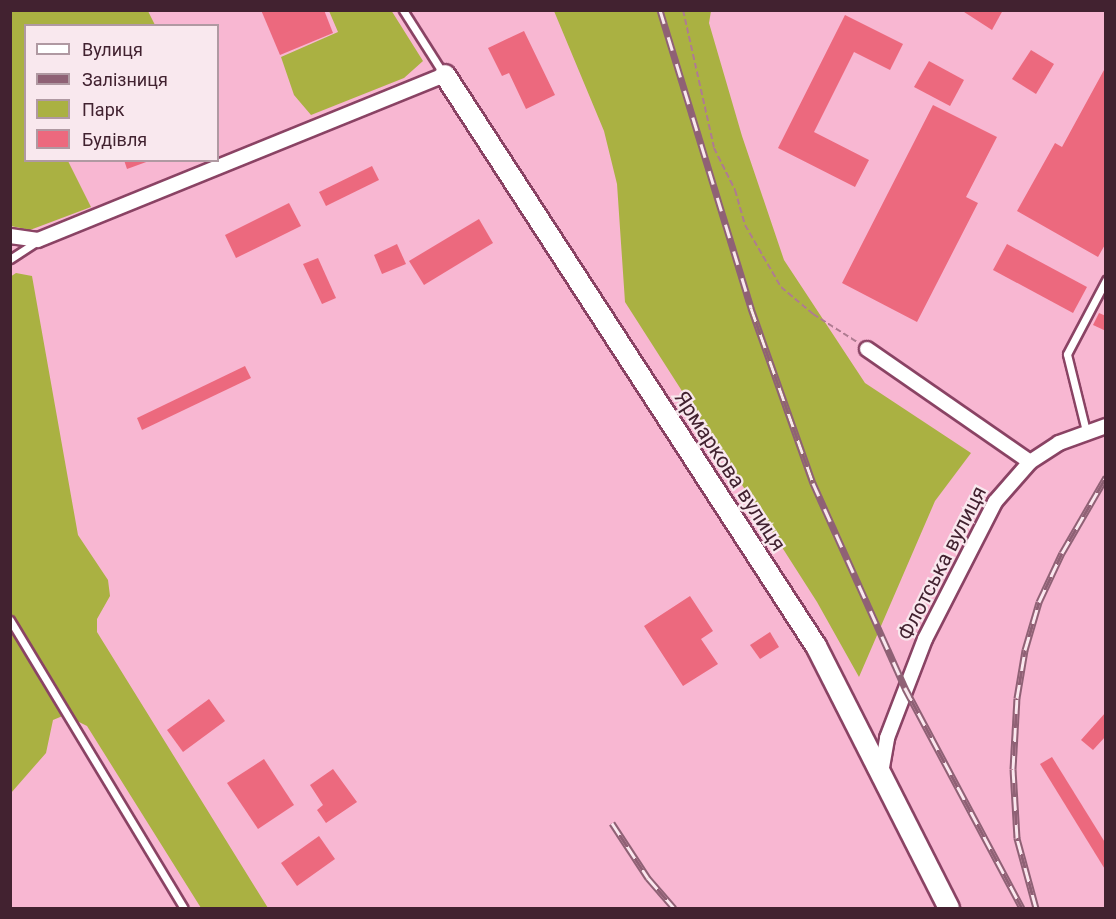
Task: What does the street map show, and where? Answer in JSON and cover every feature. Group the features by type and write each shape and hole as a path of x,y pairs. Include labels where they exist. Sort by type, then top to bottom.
{"street":[{"path":"10,236 38,240 445,75"},
{"name":"Ярмаркова вулиця","path":"445,75 816,646 950,909"},
{"path":"867,349 1030,462"},
{"name":"Флотська вулиця","path":"881,772 887,738 925,639 995,502 1030,462 1059,443 1086,431 1106,426"}],"lane":[{"path":"403,10 445,75"},
{"path":"10,259 38,240"},
{"path":"1086,431 1068,354 1106,280"},
{"path":"10,620 184,909"}],"path":[{"path":"683,10 714,148 735,190 745,225 781,287 813,314 867,349"}],"green space":[{"path":"391,10 423,61 404,78 311,115 294,95 281,57 338,32 329,11"},
{"path":"10,11 148,11 154,24 24,24 24,162 68,162 91,207 30,230 11,226"},
{"path":"554,11 711,11 709,23 742,136 784,260 865,383 971,453 935,501 859,677 817,602 625,302 617,184 604,131"},
{"path":"16,273 32,276 78,535 108,580 110,596 97,619 97,632 268,908 201,908 87,726 65,715 53,720 46,753 11,793 10,277"}],"building":[{"path":"261,10 324,10 333,33 280,55"},
{"path":"961,10 1003,10 992,30"},
{"path":"845,15 903,44 890,70 854,52 814,132 869,160 855,187 778,148"},
{"path":"524,31 555,95 526,109 509,73 502,76 488,48"},
{"path":"1031,50 1054,64 1036,94 1012,79"},
{"path":"929,61 964,80 950,106 914,87"},
{"path":"1104,70 1106,243 1098,257 1017,211 1055,143 1062,147"},
{"path":"933,105 997,137 966,197 978,203 917,322 842,283"},
{"path":"125,162 146,162 127,169"},
{"path":"372,166 379,180 326,206 319,192"},
{"path":"289,203 301,226 236,258 225,235"},
{"path":"479,219 493,243 424,285 409,261"},
{"path":"397,244 406,264 382,274 374,255"},
{"path":"1007,244 1087,287 1073,313 993,270"},
{"path":"318,258 336,298 322,304 303,264"},
{"path":"1099,313 1106,316 1106,331 1093,325"},
{"path":"245,366 251,378 142,430 137,418"},
{"path":"690,596 713,631 701,639 718,664 683,686 644,626"},
{"path":"770,632 779,647 760,659 750,645"},
{"path":"209,699 225,721 183,752 167,730"},
{"path":"1106,712 1106,736 1093,750 1081,740"},
{"path":"1052,757 1106,844 1106,871 1040,764"},
{"path":"264,759 294,805 258,829 227,783"},
{"path":"333,769 357,802 326,823 317,810 323,805 310,785"},
{"path":"319,836 335,859 297,886 281,863"}],"railway":[{"path":"660,10 751,308 813,483 905,688 1022,908"},
{"path":"1036,908 1017,838 1013,769 1017,698 1025,650 1039,602 1062,553 1106,477"},
{"path":"612,823 648,878 674,908"}]}
